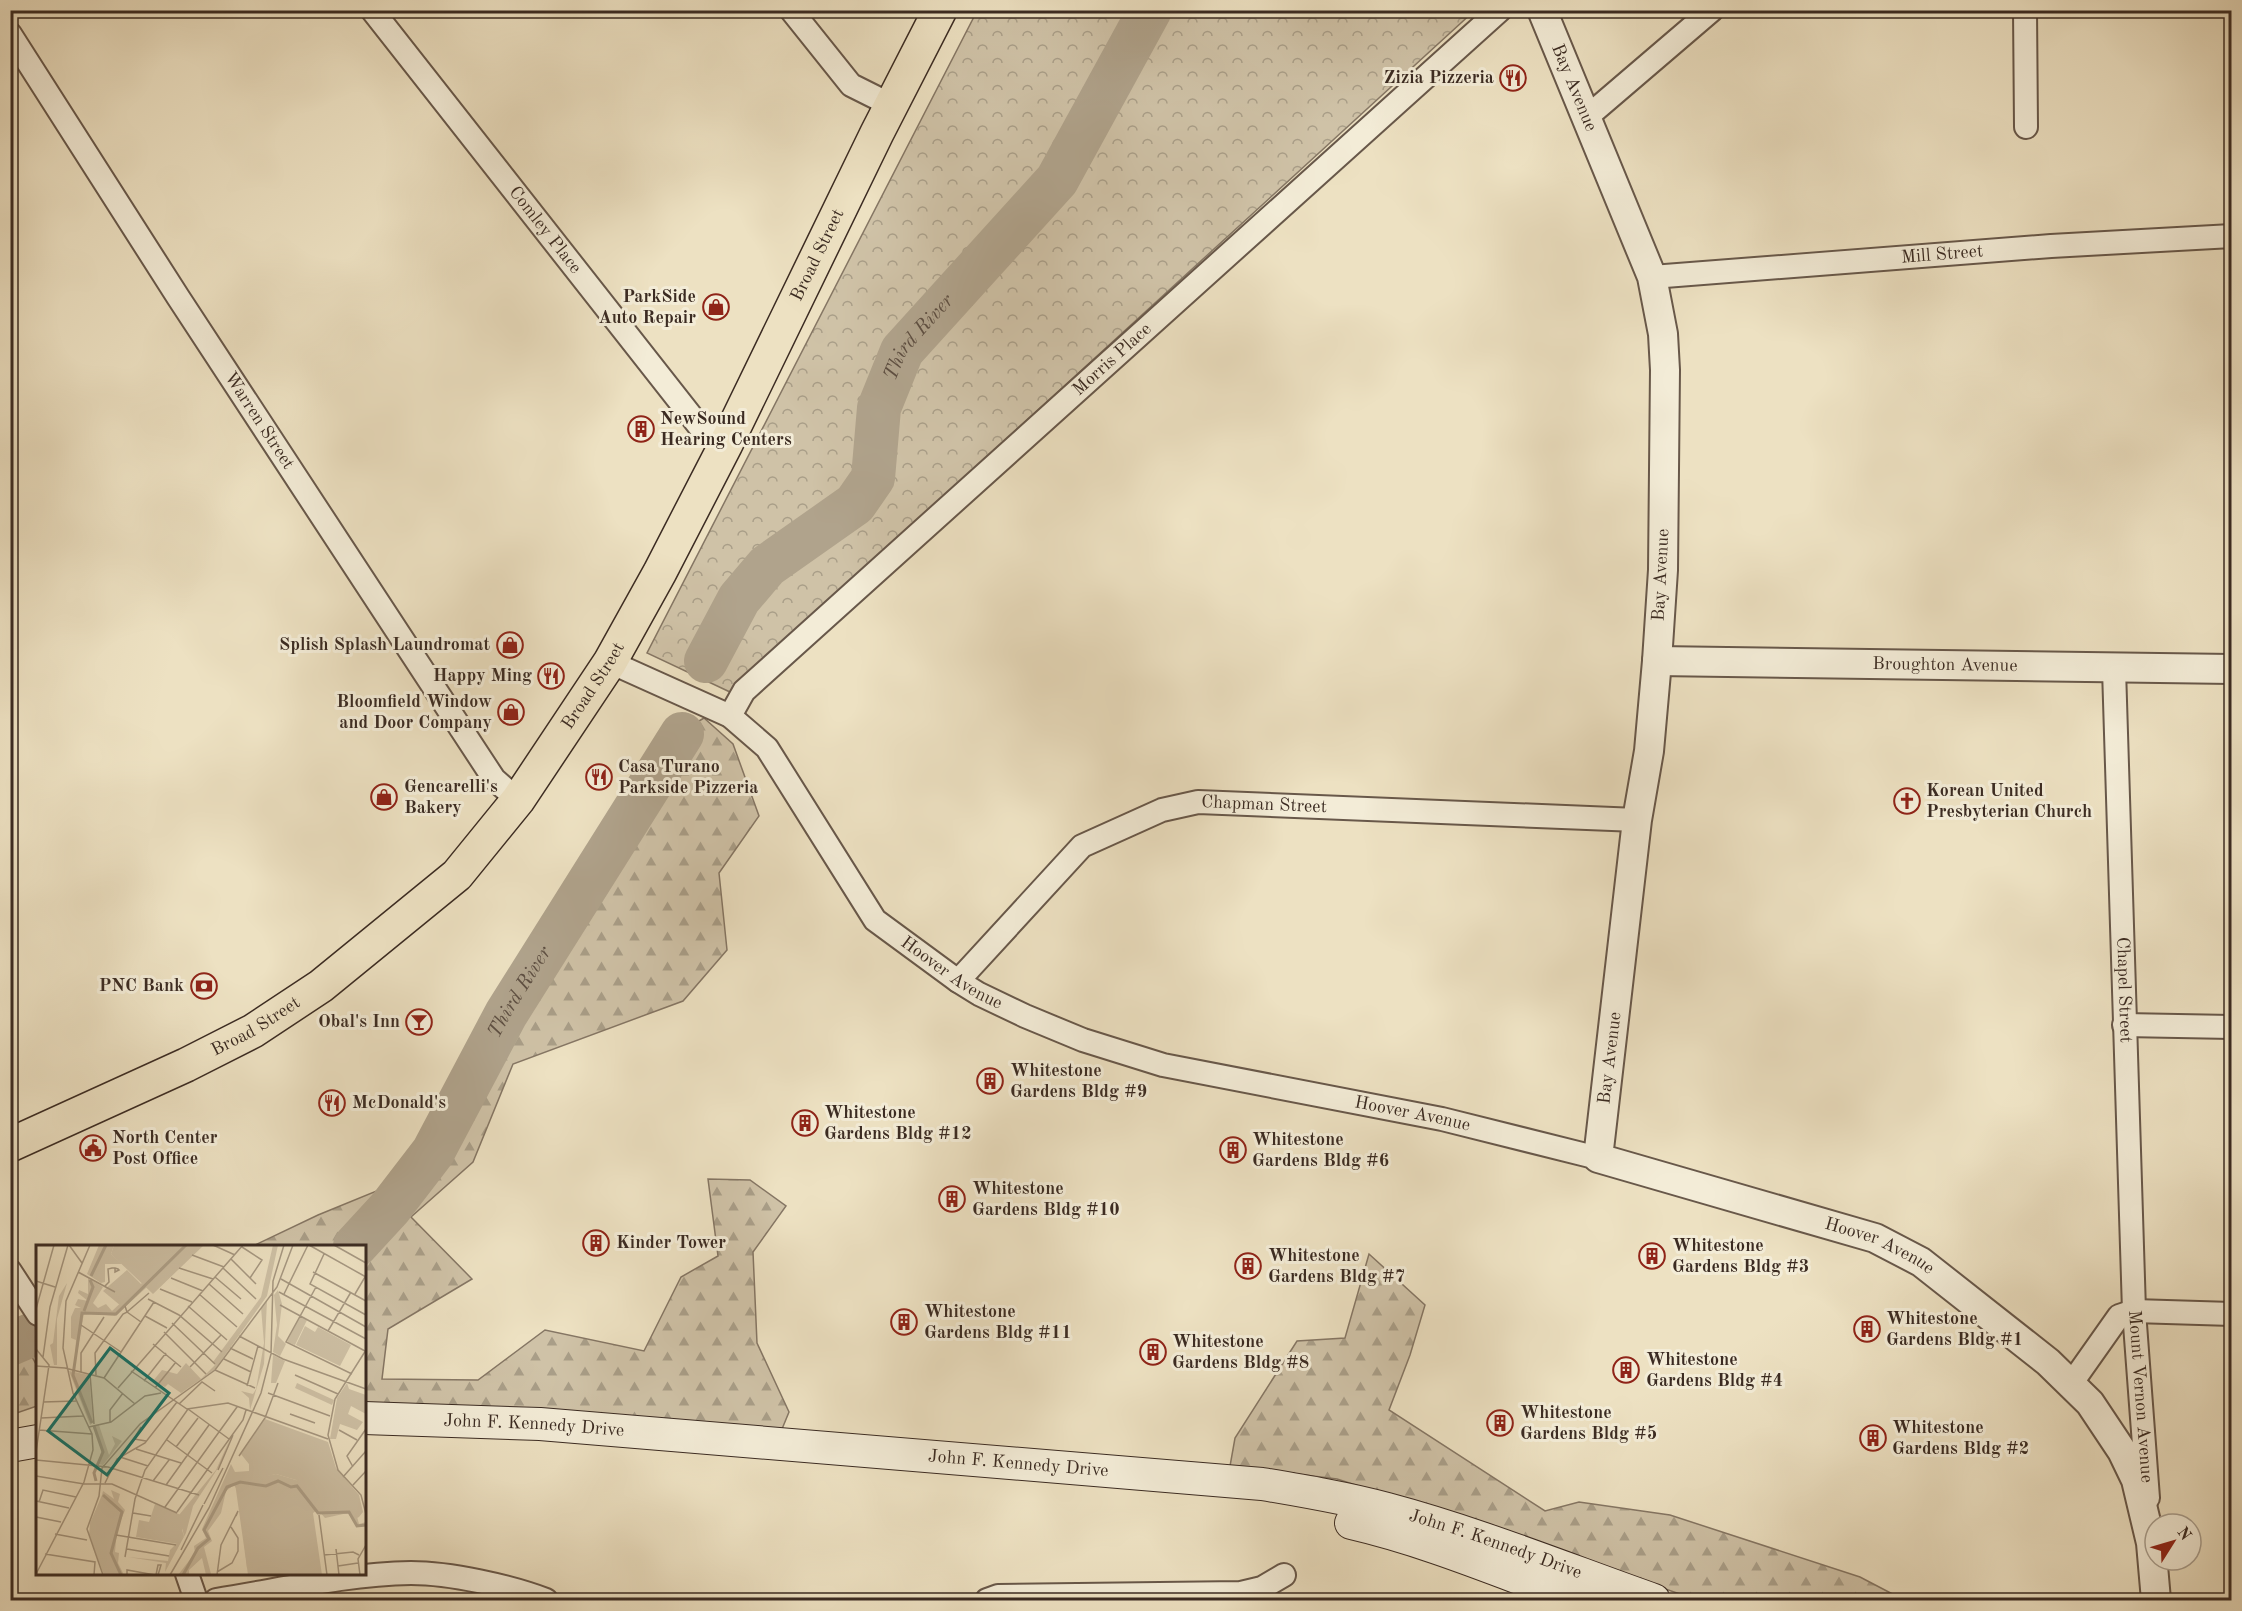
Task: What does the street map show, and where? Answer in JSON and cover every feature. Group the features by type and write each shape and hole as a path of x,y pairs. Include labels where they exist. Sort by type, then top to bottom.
{"main road":[{"name":"Broad Street","path":"10,1145 186,1065 253,1031 321,986 457,875 518,800 610,662 660,572 726,444 891,105 940,10"},
{"name":"John F. Kennedy Drive","path":"366,1418 540,1424 1262,1484 1322,1494 1387,1509 1466,1533 1654,1600"},
{"path":"10,1424 36,1420"},
{"name":"John F. Kennedy Drive","path":"366,1440 538,1445 1259,1505 1318,1515 1381,1530 1578,1600"},
{"path":"10,1446 36,1442"}],"street":[{"name":"Comley Place","path":"372,10 699,426 726,444"},
{"path":"791,10 850,86 891,105"},
{"name":"Morris Place","path":"730,716 744,691 1500,10"},
{"name":"Bay Avenue","path":"1542,10 1652,277 1663,334 1665,370 1663,570 1657,661 1649,751 1638,820 1598,1158"},
{"path":"1587,117 1712,10"},
{"path":"2025,10 2026,127"},
{"name":"Warren Street","path":"10,34 178,297 494,779 518,800"},
{"name":"Mill Street","path":"1652,277 2051,246 2232,236"},
{"name":"Broughton Avenue","path":"1657,661 2232,669"},
{"name":"Hoover Avenue","path":"610,662 730,716 767,748 875,920 979,994 1083,1040 1163,1065 1442,1119 1598,1158 1875,1238 1921,1262 2048,1362 2072,1384 2090,1403 2122,1451 2136,1480 2144,1512"},
{"name":"Chapel Street","path":"2114,669 2134,1311"},
{"name":"Chapman Street","path":"958,981 1082,846 1161,810 1198,802 1638,820"},
{"path":"2124,1025 2232,1027"},
{"path":"15,1279 36,1311"},
{"path":"2072,1384 2119,1316 2134,1311"},
{"name":"Mount Vernon Avenue","path":"2149,1512 2134,1311 2232,1314"},
{"name":"Hoover Avenue","path":"2154,1572 2156,1600"},
{"path":"216,1600 344,1579 412,1573 482,1591 546,1600"},
{"path":"187,1575 196,1600"},
{"path":"987,1600 998,1596 1241,1593 1262,1588 1284,1575"}],"green space":[{"path":"977,11 1474,11 730,692 647,653"},
{"path":"704,718 733,744 759,816 719,873 727,950 683,1001 513,1064 473,1162 411,1217 472,1279 388,1329 382,1379 478,1380 545,1330 644,1351 681,1277 718,1256 708,1179 750,1180 786,1206 753,1252 757,1343 789,1412 782,1429 366,1404 366,1245 255,1245 318,1215 389,1186 484,1040 662,743"},
{"path":"2226,1180 2232,1180 2231,1292 2225,1287"},
{"path":"1369,1254 1425,1305 1410,1355 1389,1410 1545,1511 1579,1502 1670,1515 1860,1577 1904,1600 1697,1600 1499,1531 1337,1479 1230,1466 1235,1438 1297,1341 1345,1338"},
{"path":"11,1319 36,1364 36,1406 11,1415"}],"waterway":[{"name":"Third River","path":"706,661 739,599 767,566 855,504 873,478 879,408 902,351 1057,180 1150,10"},
{"name":"Third River","path":"356,1245 390,1208 433,1152 506,1014 682,734"},
{"name":"Third River","path":"10,1344 36,1333"}],"place":[{"name":"Zizia Pizzeria","path":"1513,78"},
{"name":"ParkSide Auto Repair","path":"716,307"},
{"name":"NewSound Hearing Centers","path":"641,429"},
{"name":"Splish Splash Laundromat","path":"510,645"},
{"name":"Happy Ming","path":"551,676"},
{"name":"Bloomfield Window and Door Company","path":"511,712"},
{"name":"Casa Turano Parkside Pizzeria","path":"599,777"},
{"name":"Gencarelli's Bakery","path":"384,797"},
{"name":"Korean United Presbyterian Church","path":"1907,801"},
{"name":"PNC Bank","path":"204,986"},
{"name":"Obal's Inn","path":"419,1022"},
{"name":"Whitestone Gardens Bldg #9","path":"990,1081"},
{"name":"McDonald's","path":"332,1103"},
{"name":"Whitestone Gardens Bldg #12","path":"805,1123"},
{"name":"North Center Post Office","path":"93,1148"},
{"name":"Whitestone Gardens Bldg #6","path":"1233,1150"},
{"name":"Whitestone Gardens Bldg #10","path":"952,1199"},
{"name":"Kinder Tower","path":"596,1243"},
{"name":"Whitestone Gardens Bldg #3","path":"1652,1256"},
{"name":"Whitestone Gardens Bldg #7","path":"1248,1266"},
{"name":"Whitestone Gardens Bldg #11","path":"904,1322"},
{"name":"Whitestone Gardens Bldg #1","path":"1867,1329"},
{"name":"Whitestone Gardens Bldg #8","path":"1153,1352"},
{"name":"Whitestone Gardens Bldg #4","path":"1626,1370"},
{"name":"Whitestone Gardens Bldg #5","path":"1500,1423"},
{"name":"Whitestone Gardens Bldg #2","path":"1873,1438"}]}
